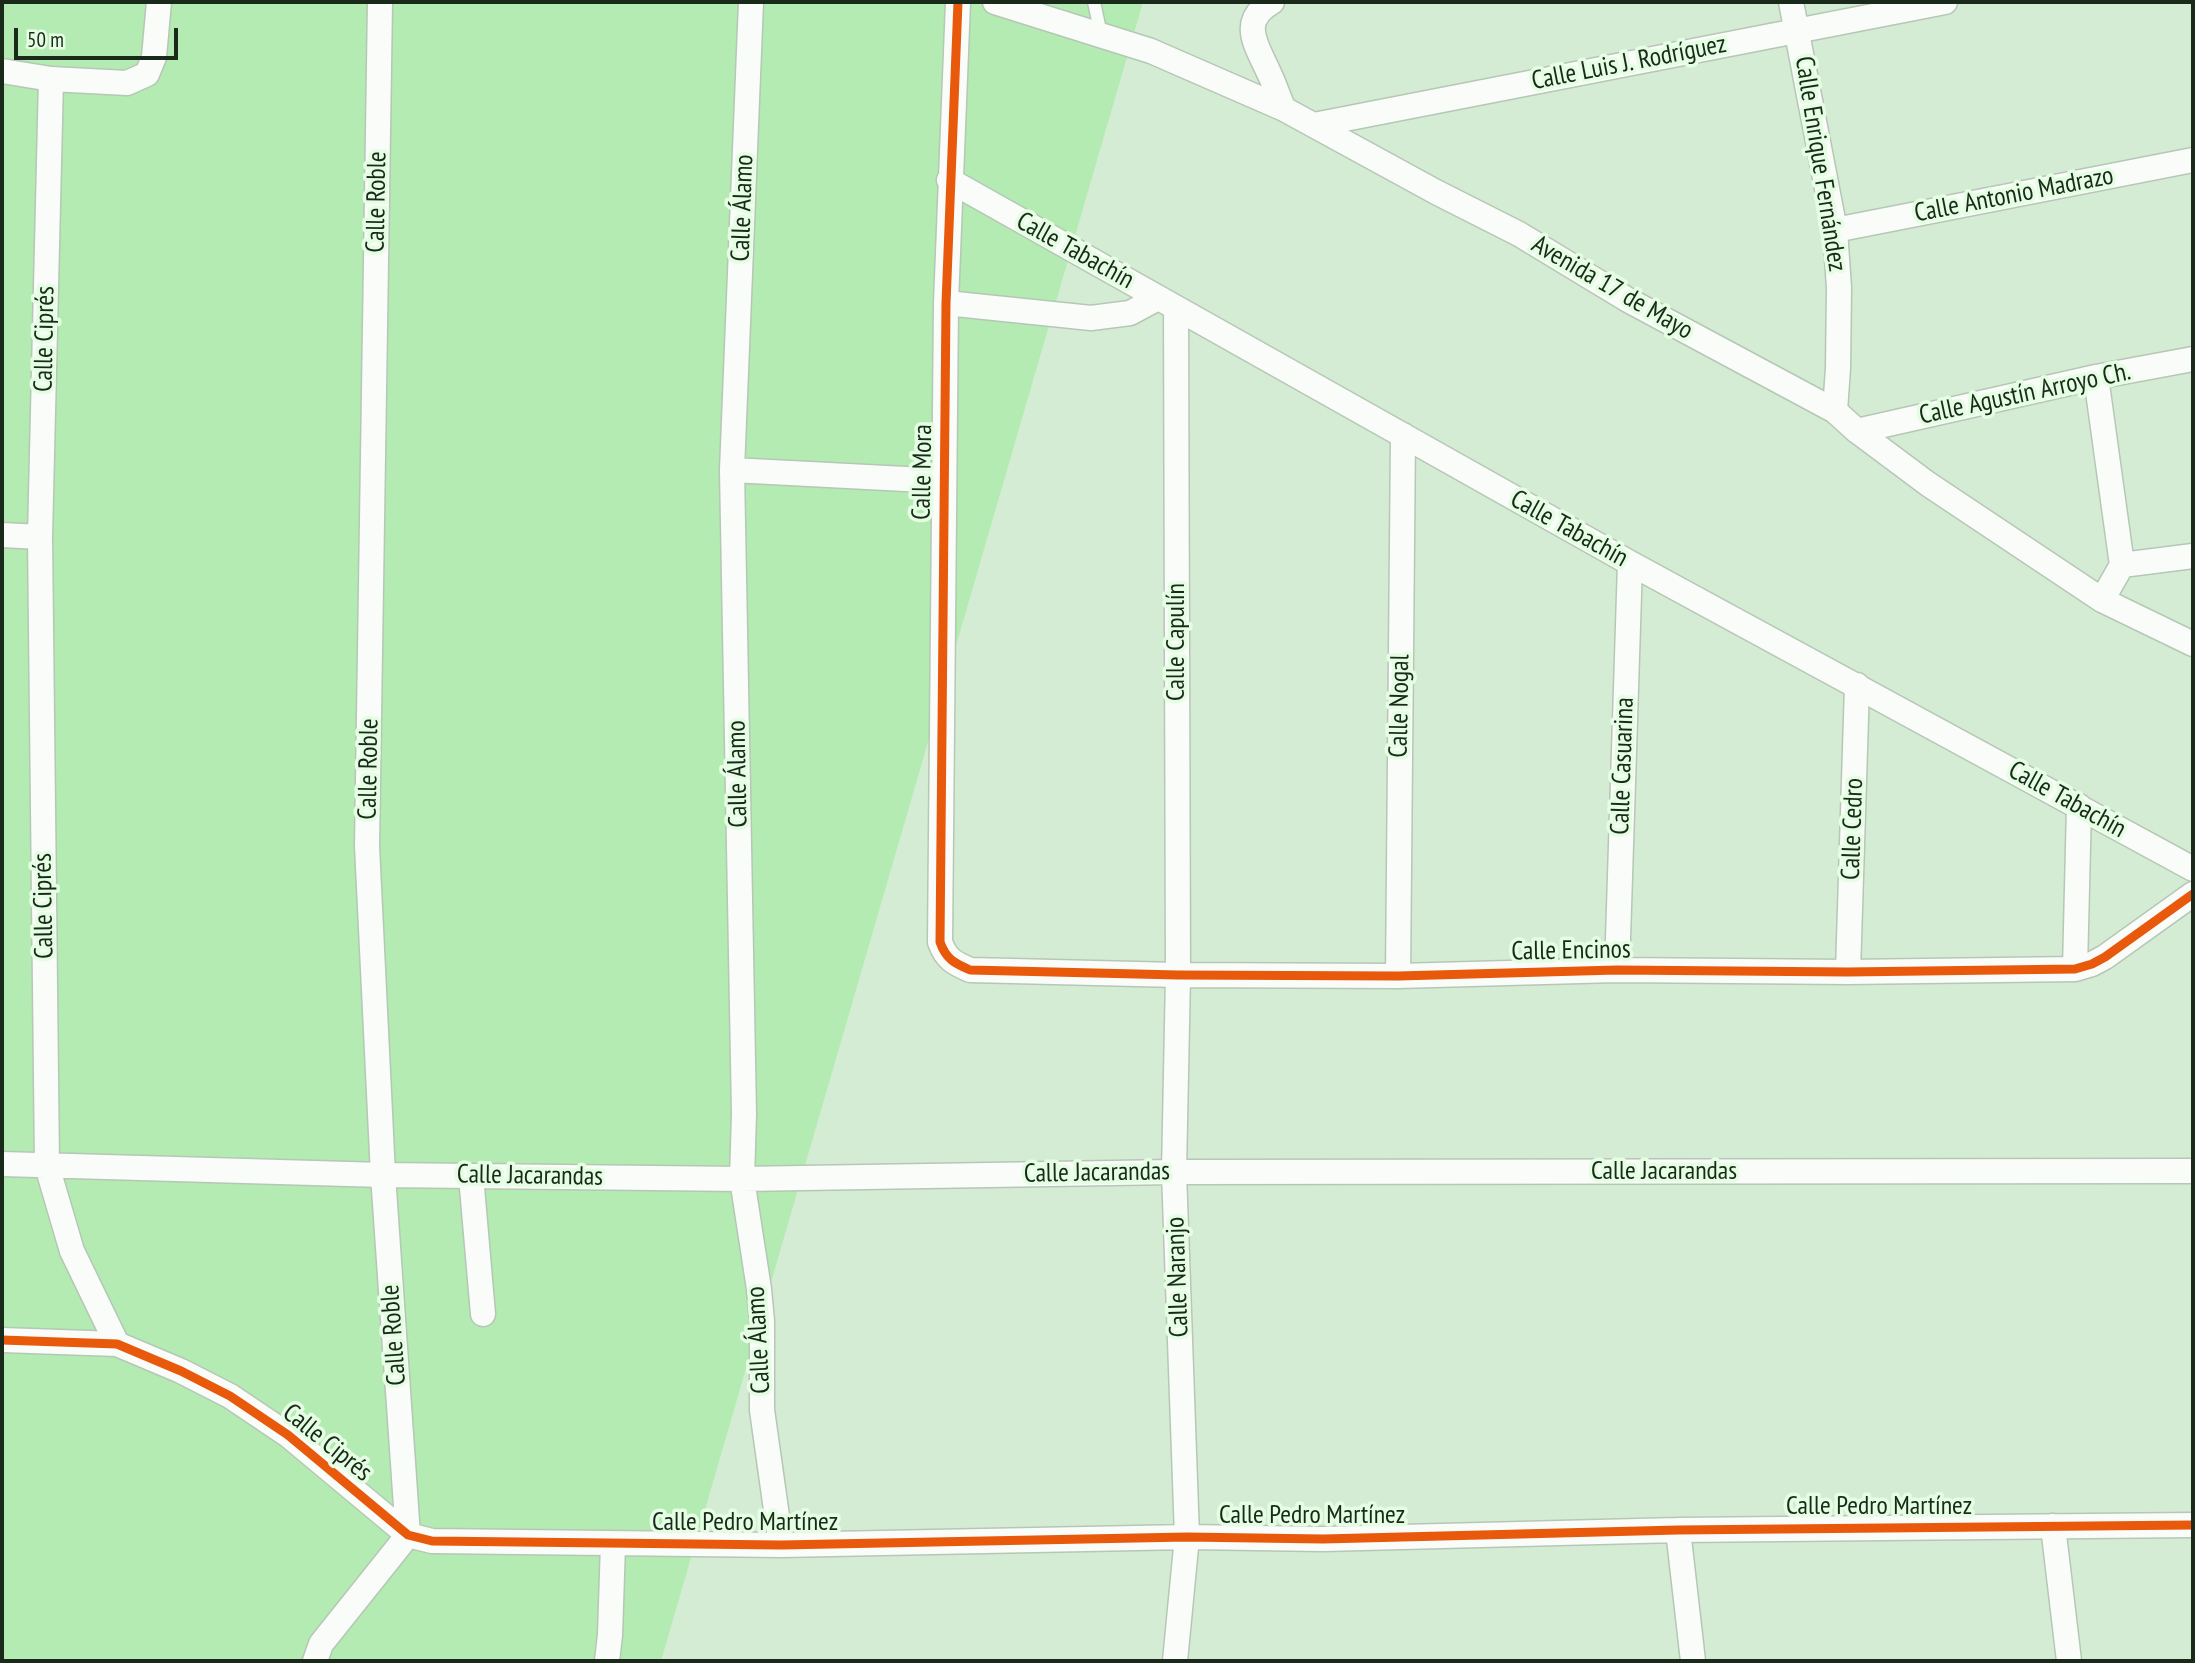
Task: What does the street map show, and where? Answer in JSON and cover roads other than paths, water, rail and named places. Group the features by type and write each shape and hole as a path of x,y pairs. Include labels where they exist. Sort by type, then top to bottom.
{"street":[{"path":"2,71 51,79 127,83 147,74 154,57 159,2"},
{"name":"Calle Roble","path":"380,2 368,846 383,1175 420,1538"},
{"name":"Calle Álamo","path":"751,2 732,470 743,1100 742,1179 759,1289 762,1321 762,1410 781,1545"},
{"name":"Calle Mora","path":"940,942 946,303 958,2"},
{"name":"Avenida 17 de Mayo","path":"995,2 1151,51 1284,109 1519,234 1628,300 1835,411 1857,432 1928,484 2102,600 2193,644"},
{"path":"1272,2 1263,7 1256,16 1252,32 1284,109"},
{"name":"Calle Enrique Fernández","path":"1791,2 1835,230 1839,288 1839,368 1835,411"},
{"name":"Calle Luis J. Rodríguez","path":"1314,125 1945,2"},
{"name":"Calle Ciprés","path":"51,79 40,537 47,1166 72,1251 117,1344 181,1371 230,1396 278,1428 420,1538"},
{"name":"Calle Antonio Madrazo","path":"1835,230 2193,160"},
{"name":"Calle Tabachín","path":"949,180 1630,563 2193,869"},
{"path":"946,303 1091,318 1130,313 1167,303"},
{"name":"Calle Capulín","path":"1167,303 1178,975"},
{"name":"Calle Agustín Arroyo Ch.","path":"1857,432 2096,377 2193,359"},
{"path":"2096,377 2122,565 2102,600"},
{"name":"Calle Nogal","path":"1398,976 1403,435"},
{"path":"732,470 944,481"},
{"path":"2,536 40,537"},
{"path":"2122,565 2193,556"},
{"name":"Calle Casuarina","path":"1617,970 1630,563"},
{"name":"Calle Cedro","path":"1848,972 1857,685"},
{"path":"2075,969 2079,806"},
{"name":"Calle Encinos","path":"940,942 945,955 953,963 970,970 1178,975 1398,976 1617,970 1848,972 2075,969 2105,957 2193,894"},
{"name":"Calle Naranjo","path":"1175,1661 1187,1537 1174,1172 1178,975"},
{"name":"Calle Jacarandas","path":"2,1164 383,1175 742,1179 1174,1172 2193,1171"},
{"path":"471,1176 484,1314"},
{"path":"2,1340 117,1344"},
{"name":"Calle Pedro Martínez","path":"420,1538 613,1544 781,1545 1187,1537 1323,1539 1678,1530 2193,1525"},
{"path":"2053,1527 2068,1661"},
{"path":"1678,1530 1693,1661"},
{"path":"314,1661 321,1644 420,1538"},
{"path":"607,1661 613,1544"}],"lane":[{"path":"1094,2 1101,35"}]}
